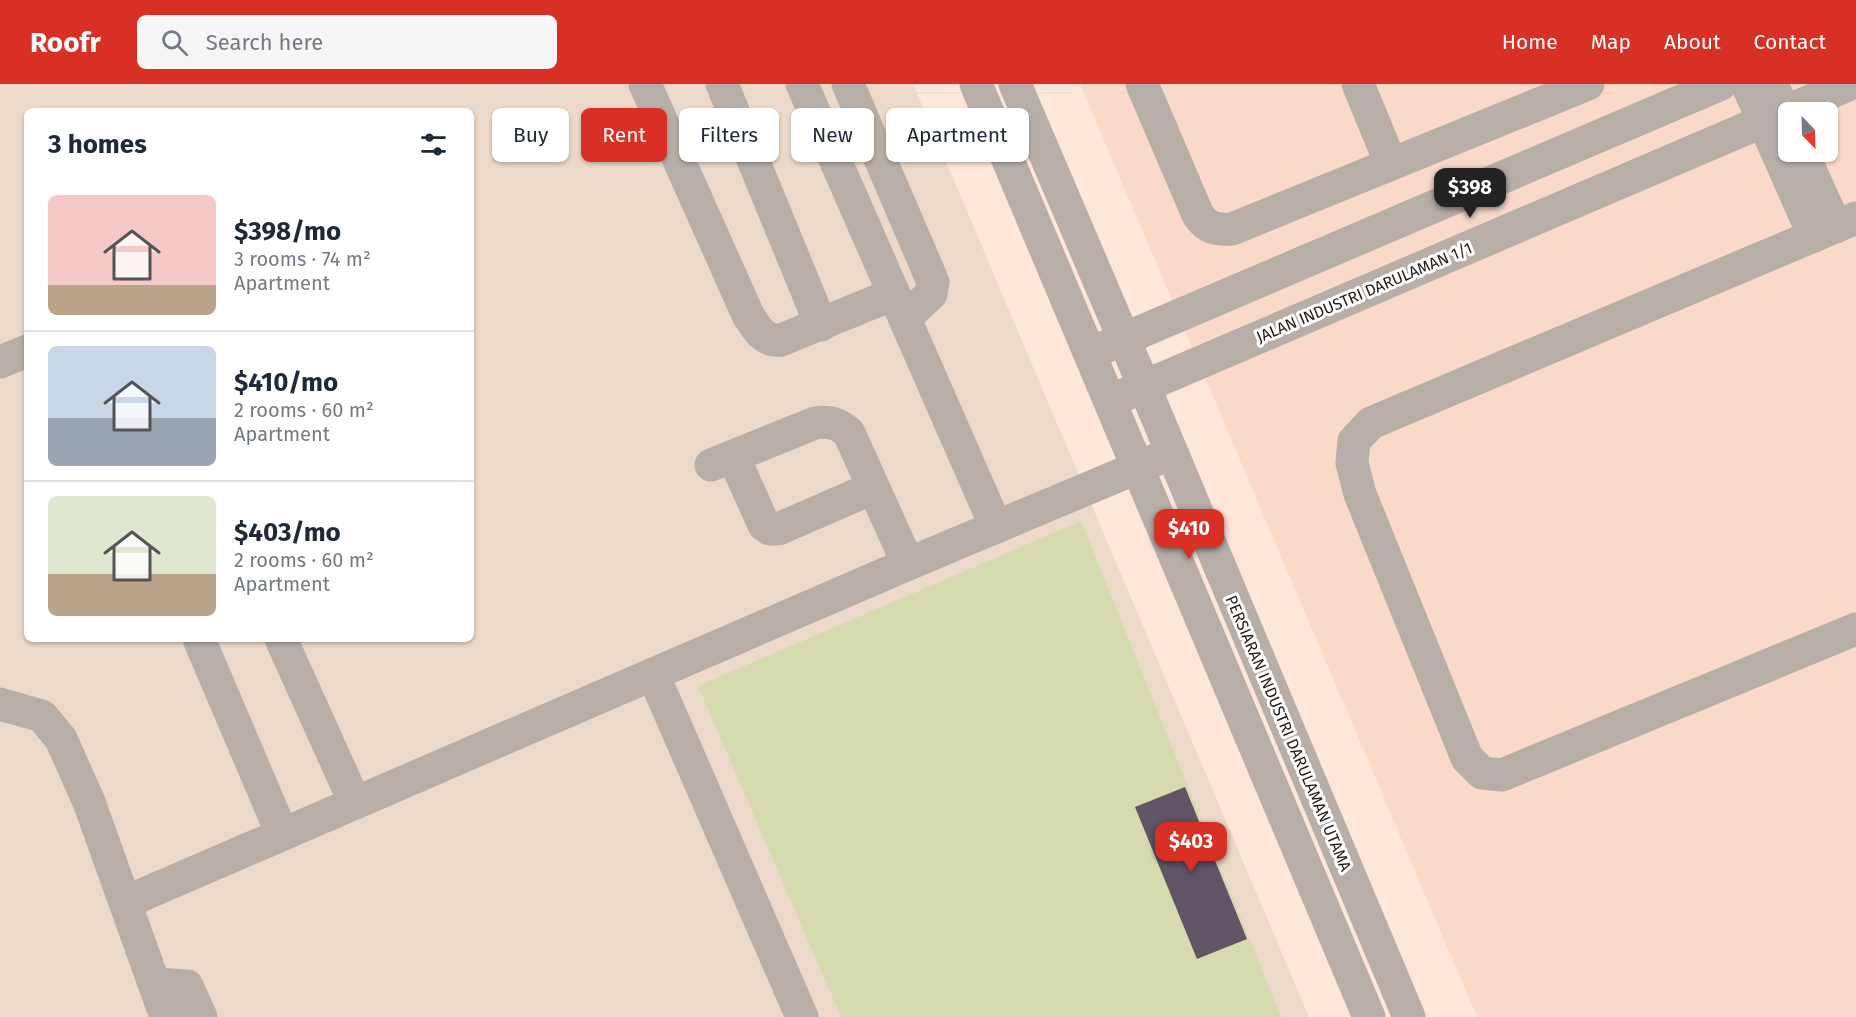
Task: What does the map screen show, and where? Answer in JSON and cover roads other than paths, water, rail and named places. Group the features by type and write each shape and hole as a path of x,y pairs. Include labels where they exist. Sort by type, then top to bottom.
{"street":[{"path":"645,84 748,315 755,327 773,341 821,324 899,306 931,294 933,282 848,84"},
{"path":"722,84 821,324"},
{"path":"802,84 996,527"},
{"path":"976,84 1369,1017"},
{"name":"PERSIARAN INDUSTRI DARULAMAN UTAMA","path":"1015,84 1409,1017"},
{"path":"1142,84 1198,215 1204,224 1217,230 1232,229 1588,84"},
{"path":"1358,84 1391,164"},
{"path":"1089,353 1721,84"},
{"path":"1747,84 1777,109 1835,227"},
{"name":"JALAN INDUSTRI DARULAMAN 1/1","path":"1110,402 1777,109 1850,84"},
{"path":"1806,162 1835,227"},
{"path":"845,182 882,164"},
{"path":"1835,227 1371,423 1354,441 1352,463 1360,494 1467,758 1482,773 1502,775 1856,629"},
{"path":"0,362 24,352"},
{"path":"873,488 778,529 770,528 764,525 722,460 815,423 829,422 841,426 849,433 908,564"},
{"path":"126,903 908,564 1172,453"},
{"path":"200,642 282,834"},
{"path":"282,642 355,803"},
{"path":"653,674 802,1017"},
{"path":"0,704 42,716 61,739 89,802 166,1017"},
{"path":"155,984 187,986 201,1017"}]}
